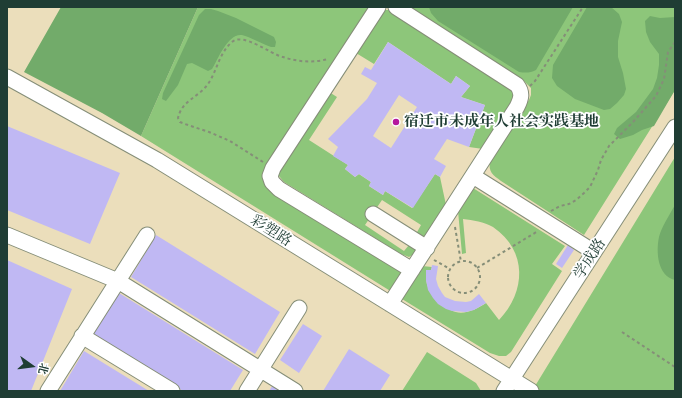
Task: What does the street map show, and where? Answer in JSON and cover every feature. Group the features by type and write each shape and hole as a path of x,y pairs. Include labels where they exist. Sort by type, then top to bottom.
{"street":[{"path":"378,7 273,168 270,176 272,182 279,189 412,270"},
{"path":"390,304 517,107 521,96 521,90 517,85 396,7"},
{"name":"彩塑路","path":"7,77 157,160 390,304 508,385 531,391"},
{"name":"学成路","path":"508,385 675,127"},
{"path":"473,176 594,252"},
{"path":"373,214 424,251"},
{"path":"7,234 118,281 296,391"},
{"path":"48,391 147,235"},
{"path":"247,391 299,308"},
{"path":"82,336 172,391"}],"path":[{"path":"521,93 528,89 535,81 583,7"},
{"path":"273,168 221,136 180,122 178,118 182,107 206,87 212,78 224,52 231,42 236,39 253,43 282,57 297,61 315,62 347,54"},
{"path":"477,268 544,221 560,206 569,204 576,200 590,187 601,160 609,146 656,96 664,79 668,52 675,42"},
{"path":"452,208 461,262"},
{"path":"424,251 450,269"},
{"path":"461,262 469,262 474,264 477,268 480,272 480,278 476,288 467,293 462,293 457,292 452,288 448,279 448,274 454,265 461,262"},
{"path":"622,332 675,367"}],"green space":[{"path":"61,7 198,7 141,136 102,113 24,72"},
{"path":"198,7 371,7 265,175 402,273 392,292 141,136"},
{"path":"407,7 675,7 675,90 584,235 501,181 490,171 490,161 529,100 531,88 524,81"},
{"path":"429,7 573,7 536,70 526,73 519,72 438,21 431,13"},
{"path":"587,7 611,7 619,14 622,22 618,41 618,57 626,89 624,95 610,109 604,110 575,99 557,86 552,78 553,65"},
{"path":"205,9 218,11 236,18 274,37 276,42 275,47 271,47 242,35 237,35 228,42 212,69 208,71 192,63 187,64 178,85 166,101 162,99 163,93 199,15"},
{"path":"390,10 514,91 514,97 483,149 469,147 485,105 461,97 470,86 456,76 451,84 388,42 374,64 356,53 382,11"},
{"path":"650,16 660,18 675,17 675,90 654,126 620,139 614,134 617,128 636,112 653,89 657,78 659,54 650,42 646,32 645,21"},
{"path":"329,92 337,97 309,140 348,165 345,169 355,177 359,174 371,182 369,186 383,195 385,191 412,208 435,174 440,177 446,205 425,239 416,234 421,225 382,200 365,225 404,251 409,245 418,251 409,257 401,254 284,182 279,176 278,173"},
{"path":"675,157 675,391 532,391"},
{"path":"473,188 565,246 552,264 562,271 511,352 506,356 499,356 490,353 402,299 422,266 432,267 431,270 426,270 428,287 446,306 455,312 460,313 474,310 486,303 499,320 508,309 518,285 519,272 517,260 512,248 504,237 490,225 463,219 466,253 462,254 458,211"},
{"path":"675,205 675,280 664,274 661,268 658,256 658,243 660,233"},
{"path":"427,352 476,383 481,391 402,391"}],"building":[{"path":"388,42 451,84 456,76 470,86 461,97 485,105 469,147 447,139 434,159 446,166 440,177 435,174 413,208 385,191 383,195 369,186 371,182 359,174 355,177 345,169 348,165 333,156 338,147 328,139 367,99 377,83 361,74 365,67 371,70","holes":["399,95 417,107 391,148 373,136"]},
{"path":"7,126 120,173 90,244 7,210"},
{"path":"156,235 280,312 255,354 131,277"},
{"path":"568,245 574,250 562,268 556,264"},
{"path":"7,260 72,289 31,391 7,391"},
{"path":"432,265 438,266 436,279 438,286 445,297 455,301 466,302 471,301 479,294 486,303 474,310 466,312 452,311 438,304 428,290 426,280 426,270 431,270"},
{"path":"119,293 243,370 230,391 183,391 93,335"},
{"path":"303,324 322,336 299,373 280,360"},
{"path":"349,349 390,375 380,391 323,391"},
{"path":"84,351 149,391 60,391"},
{"path":"273,385 284,391 269,391"}],"place":[{"name":"宿迁市未成年人社会实践基地","path":"396,122"}]}
